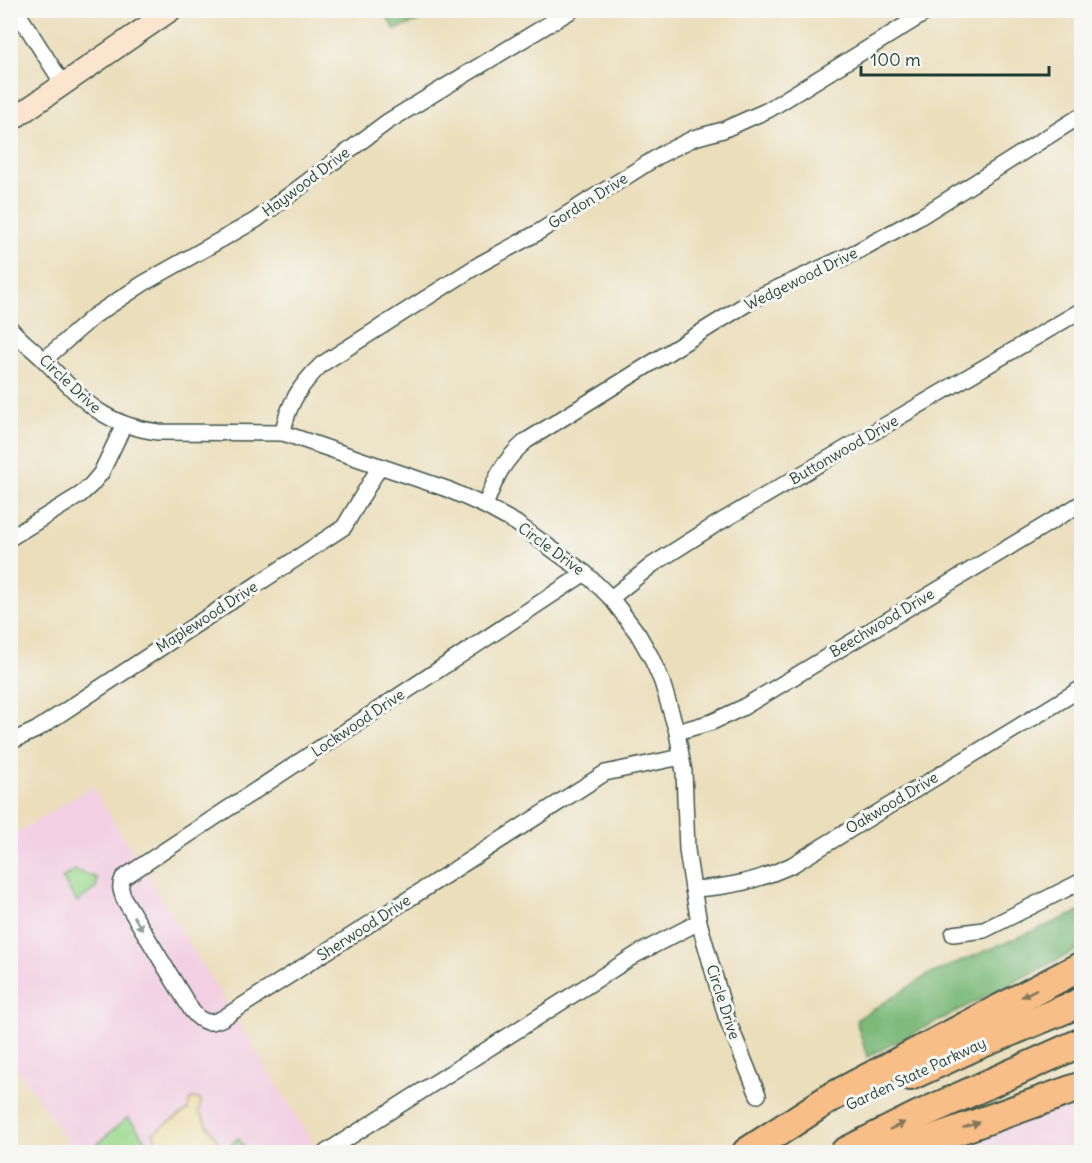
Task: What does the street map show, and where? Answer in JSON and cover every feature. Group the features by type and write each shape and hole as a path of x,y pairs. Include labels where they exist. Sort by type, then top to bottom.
{"highway":[{"path":"747,1152 830,1098 1082,966"},
{"name":"Garden State Parkway","path":"753,1152 973,1047 1082,1002"},
{"path":"845,1152 917,1116 1082,1042"},
{"path":"897,1152 1082,1086"}],"street":[{"path":"16,10 63,84"},
{"path":"10,121 171,10"},
{"name":"Haywood Drive","path":"44,360 94,316 144,283 256,220 387,122 572,10"},
{"name":"Gordon Drive","path":"283,434 290,406 298,390 322,364 480,264 537,233 662,154 694,138 723,130 768,110 930,10"},
{"name":"Wedgewood Drive","path":"485,506 494,481 503,465 526,441 756,298 856,252 920,217 1082,115"},
{"name":"Buttonwood Drive","path":"612,598 652,565 715,525 1082,310"},
{"name":"Circle Drive","path":"12,332 93,408 124,425 158,432 283,434 447,489 516,523 585,573 612,598 638,634 651,657 662,682 677,732 684,772 687,850 699,922 726,1016 758,1095"},
{"path":"10,538 80,495 91,485 101,473 124,425"},
{"name":"Maplewood Drive","path":"10,742 36,730 344,527 380,466"},
{"name":"Beechwood Drive","path":"677,732 712,722 742,708 1082,503"},
{"name":"Lockwood Drive","path":"130,874 585,573"},
{"name":"Oakwood Drive","path":"693,889 740,884 768,876 792,865 1082,688"},
{"name":"Sherwood Drive","path":"130,874 123,878 120,884 124,899 192,1011 204,1021 214,1022 605,773 681,757"},
{"path":"953,933 984,930 1082,881"},
{"path":"326,1152 637,954 699,922"}],"shaded area":[{"path":"92,786 316,1148 312,1152 74,1152 11,1059 11,837"},
{"path":"1081,1086 1081,1152 897,1152"}],"green space":[{"path":"383,11 447,11 395,30"},
{"path":"75,870 97,878 96,888 77,902 62,878"},
{"path":"1081,911 1081,948 867,1057 856,1020 928,975"},
{"path":"128,1117 155,1152 91,1152 90,1150"},
{"path":"238,1138 248,1152 224,1152"}],"sand":[{"path":"193,1098 199,1099 201,1103 199,1112 222,1147 218,1152 161,1152 153,1133 188,1110 189,1102"}]}
